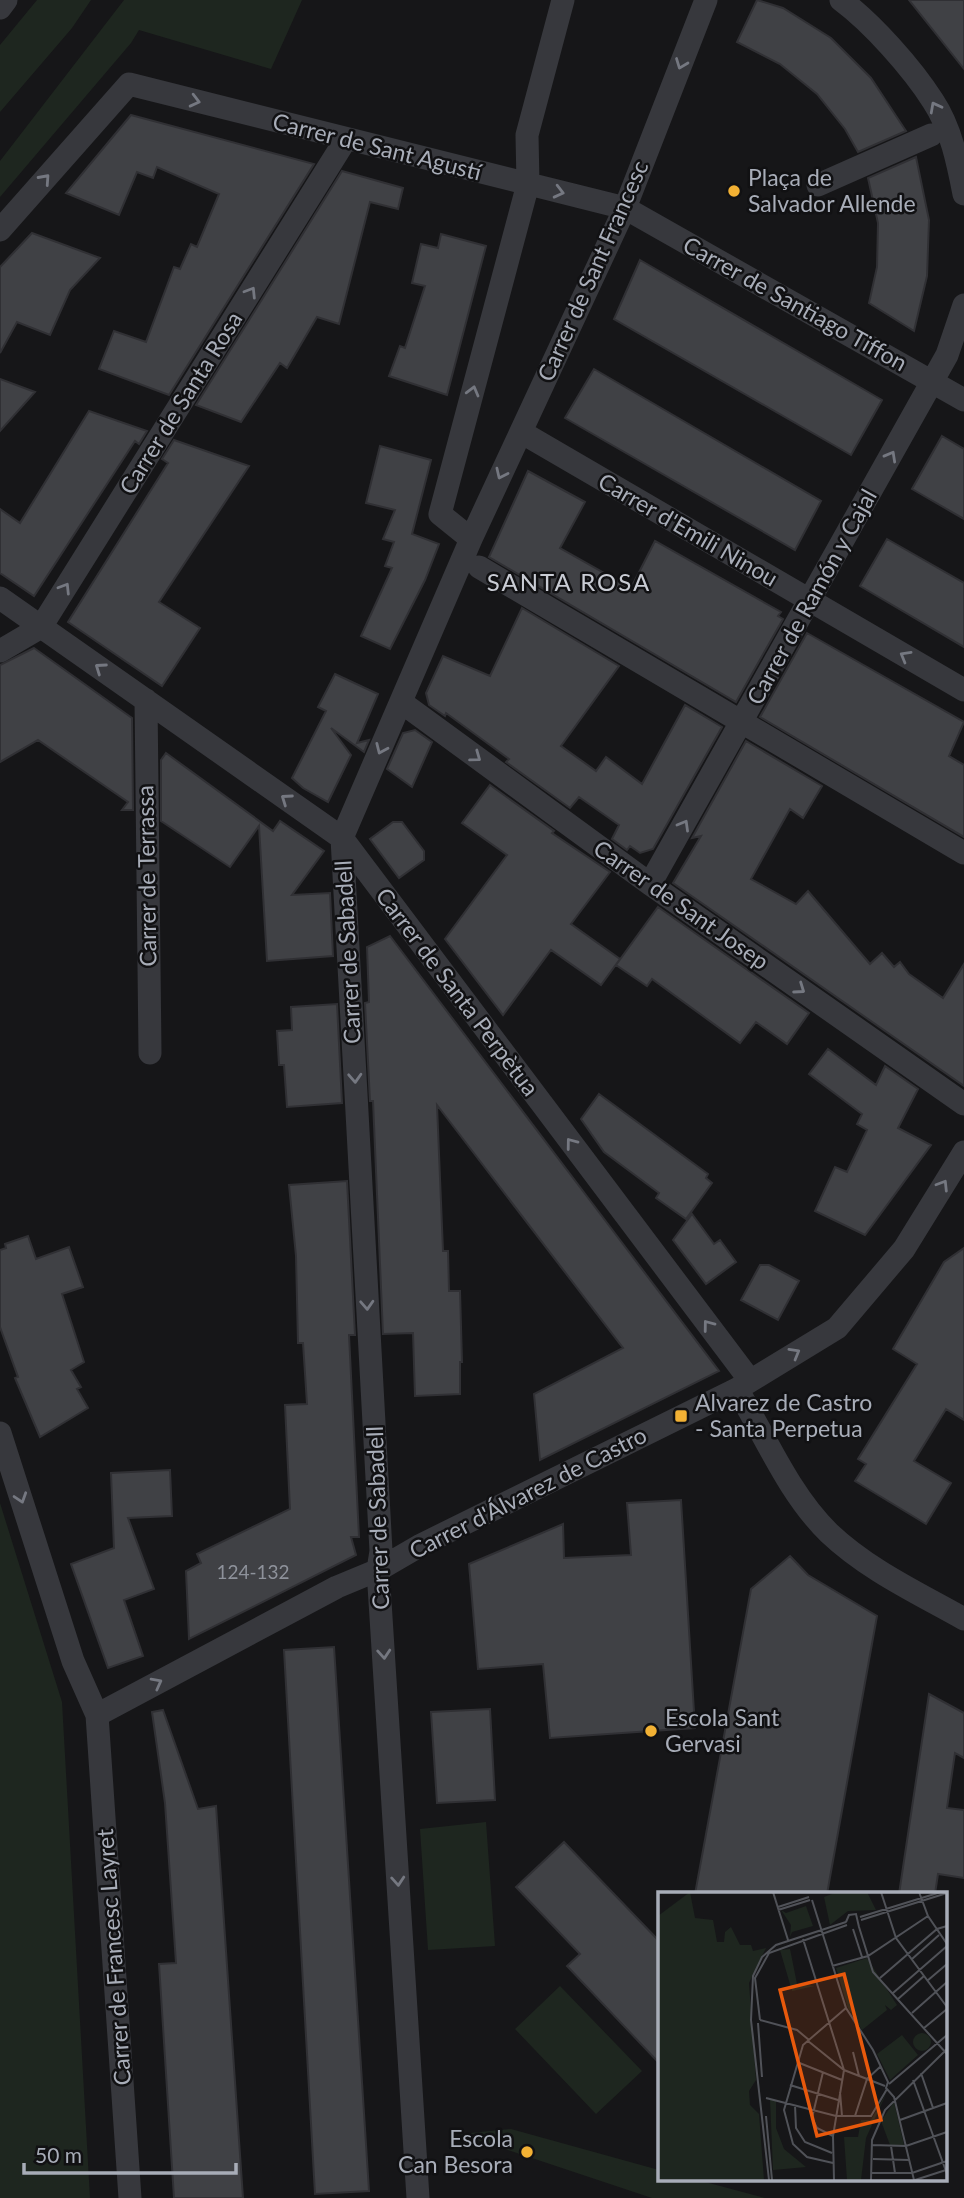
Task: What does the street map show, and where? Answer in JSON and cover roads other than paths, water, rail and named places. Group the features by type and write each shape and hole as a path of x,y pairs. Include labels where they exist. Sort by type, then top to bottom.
{"street":[{"path":"0,8 6,0"},
{"path":"471,538 440,514 528,184 527,135 563,0"},
{"name":"Carrer de Sant Francesc","path":"342,838 471,538 625,208 706,0"},
{"path":"841,0 863,17 934,102 957,157 964,194"},
{"name":"Carrer de Sant Agustí","path":"0,230 129,84 625,208"},
{"path":"818,185 931,135"},
{"name":"Carrer de Santa Rosa","path":"0,651 41,627 346,139"},
{"name":"Carrer de Santiago Tiffon","path":"625,208 964,400"},
{"name":"Carrer de Ramón y Cajal","path":"650,884 947,355 964,305"},
{"name":"Carrer d'Emili Ninou","path":"521,432 964,690"},
{"path":"479,567 964,853"},
{"name":"Carrer de Santa Perpètua","path":"0,598 342,838 743,1384 800,1497 828,1532 866,1563 964,1619"},
{"name":"Carrer de Terrassa","path":"146,700 150,1053"},
{"name":"Carrer de Sant Josep","path":"401,702 650,884 964,1104"},
{"name":"Carrer de Sabadell","path":"342,838 381,1551 378,1570 418,2198"},
{"name":"Carrer d'Álvarez de Castro","path":"97,1715 337,1587 378,1570 421,1545 743,1384 837,1328 904,1249 964,1152"},
{"path":"0,1433 73,1661 97,1715"},
{"name":"Carrer de Francesc Layret","path":"97,1715 130,2198"}],"place":[{"name":"Plaça de Salvador Allende","path":"734,191"},
{"name":"Alvarez de Castro - Santa Perpetua","path":"681,1416"},
{"name":"Escola Sant Gervasi","path":"651,1731"},
{"name":"Escola Can Besora","path":"527,2152"}],"district":[{"name":"SANTA ROSA","path":"569,583"}]}
